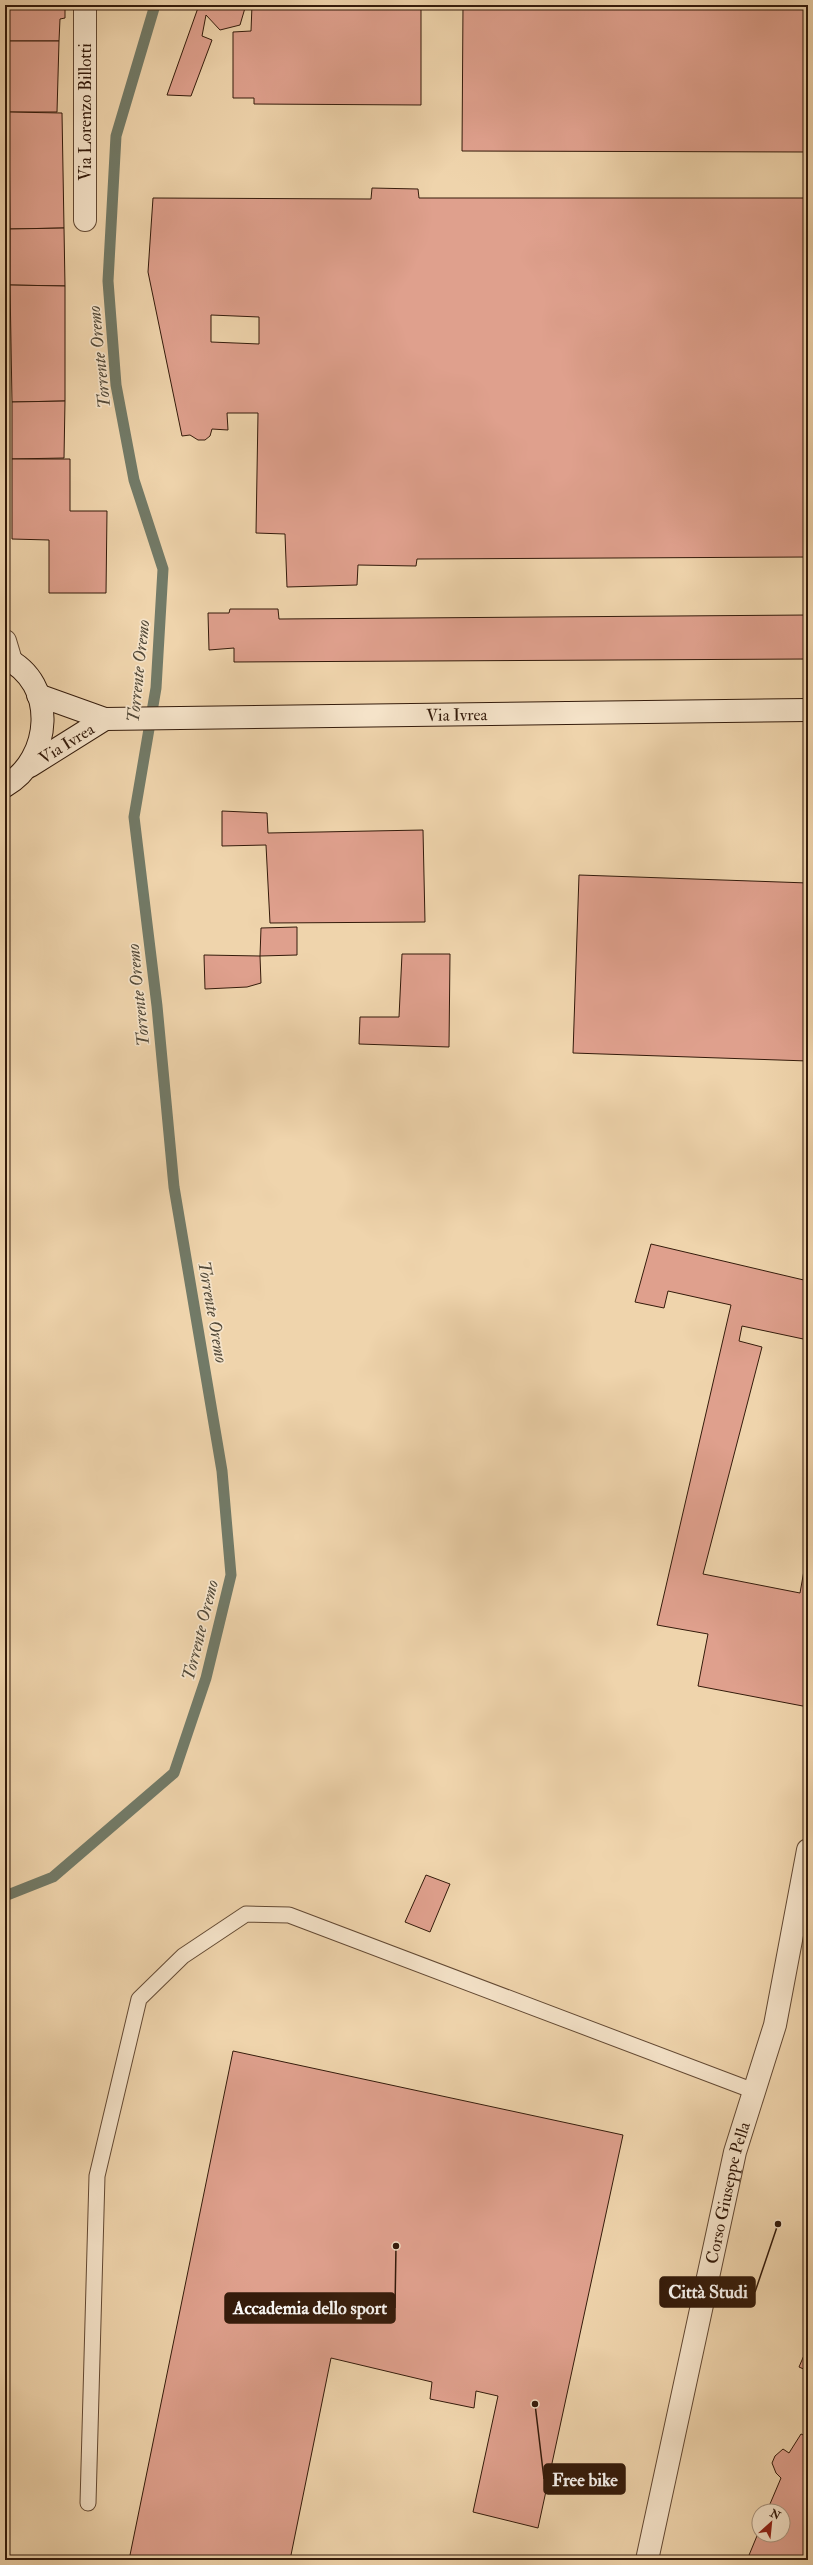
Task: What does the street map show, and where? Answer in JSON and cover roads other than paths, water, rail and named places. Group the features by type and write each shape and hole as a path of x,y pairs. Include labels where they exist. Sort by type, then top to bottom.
{"main road":[{"name":"Via Lorenzo Billotti","path":"85,5 85,220"},
{"path":"5,786 15,781 28,766 40,744 43,720 38,695 27,676 7,653"},
{"name":"Via Ivrea","path":"38,695 105,719 213,719 808,710"},
{"name":"Via Ivrea","path":"28,766 105,719"},
{"name":"Corso Giuseppe Pella","path":"647,2560 735,2152 775,2025 808,1850"}],"lane":[{"path":"88,2503 97,2176 139,1999 183,1956 246,1914 289,1915 754,2091"}],"waterway":[{"name":"Torrente Oremo","path":"5,1896 53,1877 174,1773 206,1678 231,1575 222,1471 174,1187 157,1006 134,817 156,688 163,569 134,480 116,385 108,281 116,136 155,5"}],"place":[{"name":"Città Studi","path":"778,2224"},
{"name":"Accademia dello sport","path":"396,2246"},
{"name":"Free bike","path":"535,2404"}]}
